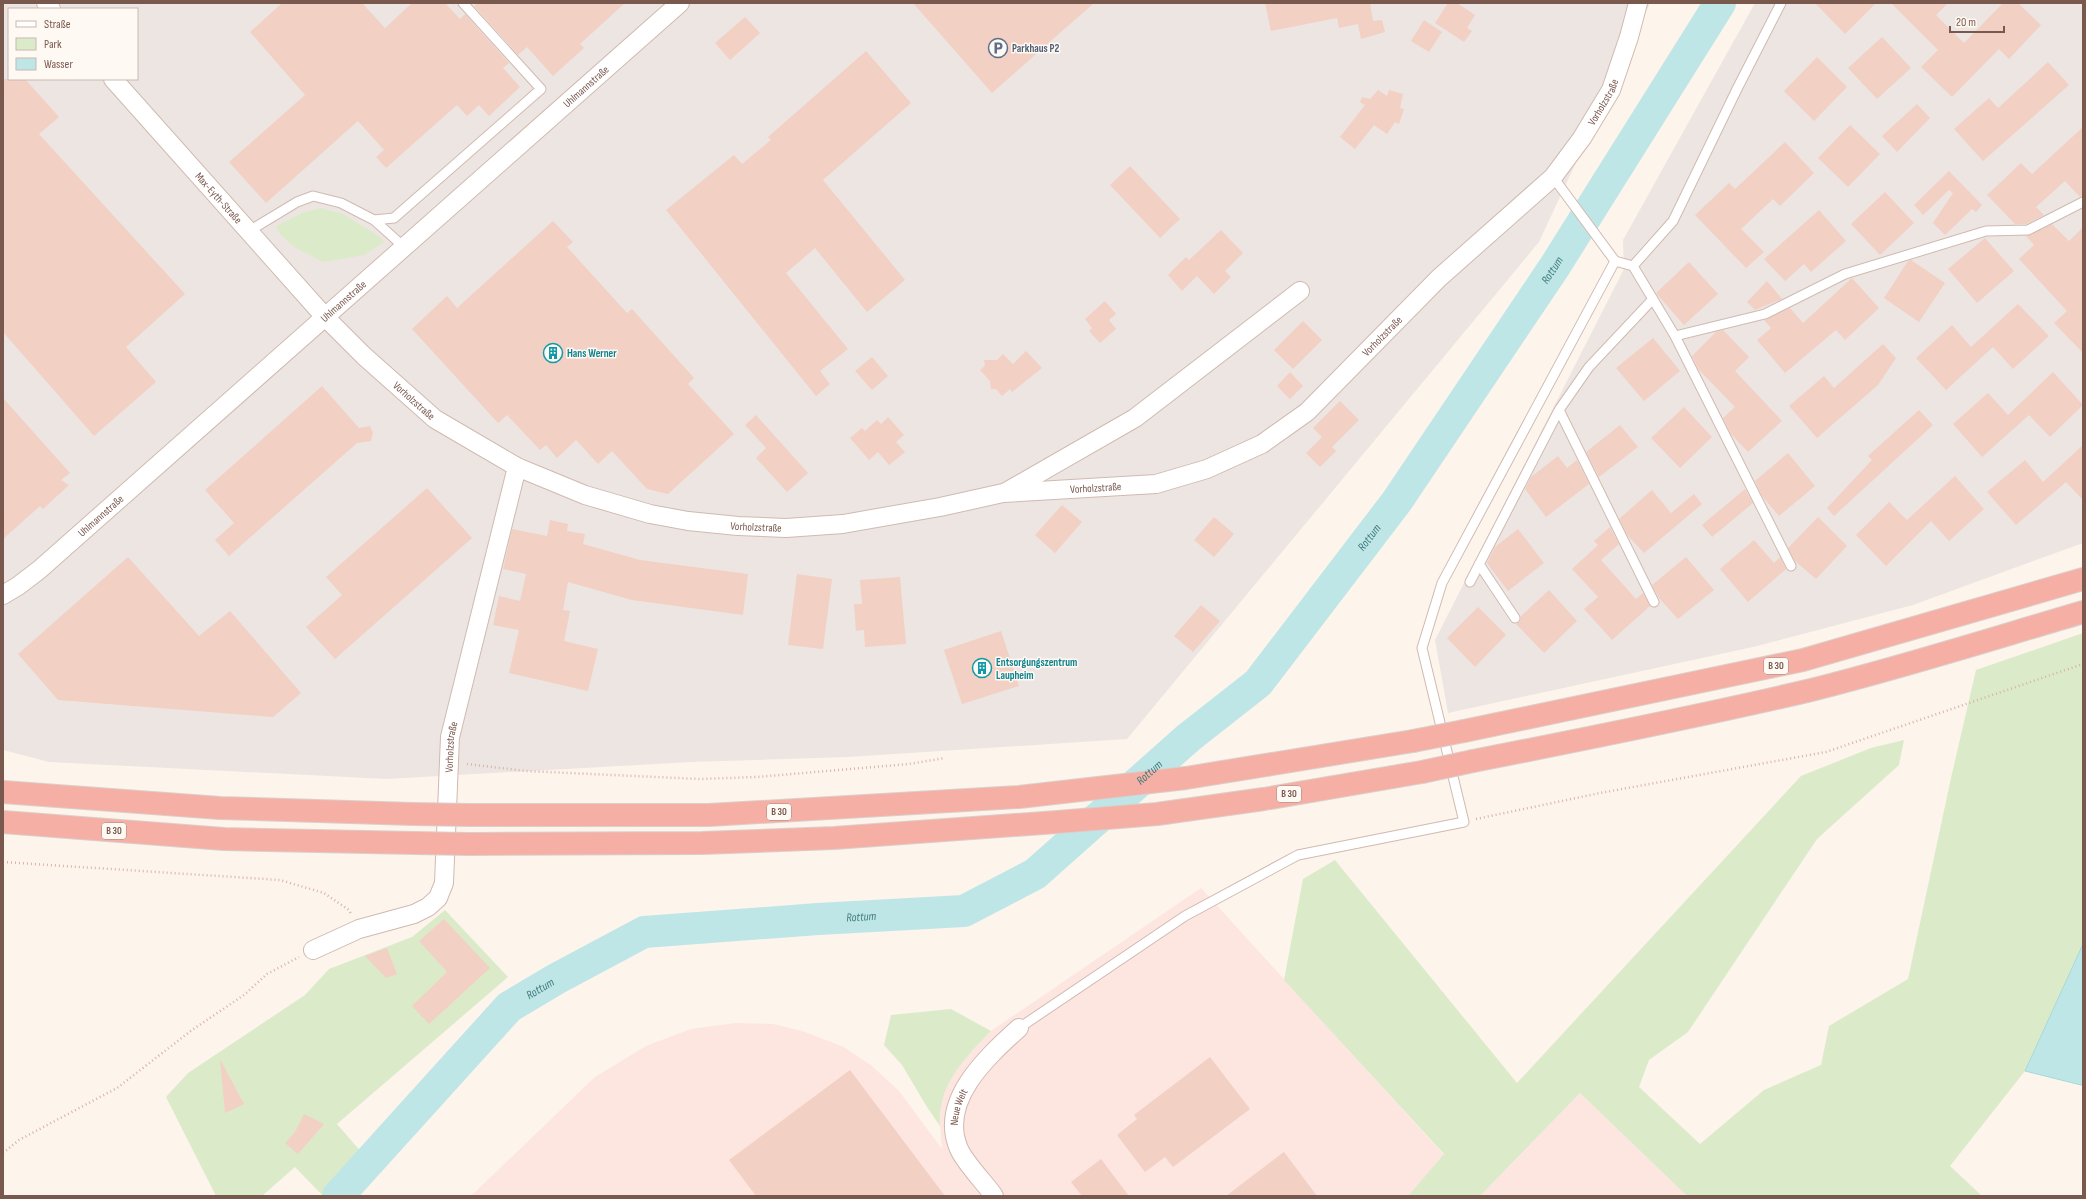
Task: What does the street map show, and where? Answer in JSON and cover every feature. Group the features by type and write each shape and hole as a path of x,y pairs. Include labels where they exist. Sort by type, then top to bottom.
{"highway":[{"name":"B 30","path":"3,792 220,808 469,815 709,815 995,799 1088,790 1186,778 1413,741 1803,660 2083,579"},
{"name":"B 30","path":"3,822 224,839 469,844 702,843 818,839 1157,814 1264,799 1422,772 1618,733 1808,690 1961,648 2083,612"}],"street":[{"name":"Uhlmannstraße","path":"3,595 39,570 680,3"},
{"name":"Vorholzstraße","path":"325,317 364,356 435,419 516,467 585,495 650,514 688,521 738,526 786,528 843,524 940,507 1002,493 1156,484 1207,469 1262,444 1307,412 1439,278 1553,177 1582,138 1611,90 1629,37 1638,3"},
{"name":"Max-Eyth-Straße","path":"114,80 325,317"},
{"name":"Vorholzstraße","path":"1002,493 1135,418 1300,291"},
{"name":"Vorholzstraße","path":"313,950 359,929 414,914 428,907 438,898 444,883 450,737 516,467"},
{"name":"Neue Welt","path":"994,1196 960,1150 955,1134 956,1114 961,1094 975,1072 994,1051 1019,1028"}],"lane":[{"path":"374,220 394,218 404,211 541,89 463,3"},
{"path":"1634,266 1673,221 1737,89 1781,3"},
{"path":"1553,177 1615,261 1634,266 1675,336 1791,566"},
{"path":"249,231 297,202 313,196 341,203 374,220 404,247"},
{"path":"1675,336 1765,314 1845,274 1986,231 2028,230 2083,202"},
{"path":"1019,1028 1185,916 1298,855 1464,822 1422,648 1442,582 1615,261"},
{"path":"1470,582 1559,410 1589,367 1653,299"},
{"path":"1559,410 1654,602"},
{"path":"1479,564 1515,618"}],"path":[{"path":"1464,822 1600,793 1826,752 2083,664"},
{"path":"448,762 534,772 699,779 757,777 894,766 945,758"},
{"path":"3,862 280,880 324,893 349,910 359,929"},
{"path":"3,1153 19,1140 117,1088 192,1030 244,995 267,974 313,950"}],"shaded area":[{"path":"3,3 1650,3 1539,242 1127,739 848,757 691,762 386,779 49,762 3,750"},
{"path":"1755,3 2083,3 2083,543 1913,605 1753,647 1448,713 1435,640 1624,269 1623,240"},
{"path":"1201,888 1444,1155 1408,1196 471,1196 595,1077 646,1046 691,1029 736,1023 773,1024 802,1031 844,1047 872,1066 899,1091 942,1149 939,1112 945,1088 958,1066 991,1031"},
{"path":"1580,1093 1687,1196 1480,1196"}],"green space":[{"path":"321,208 343,214 380,237 384,242 364,255 323,262 294,247 280,234 276,226 302,213"},
{"path":"2083,633 2083,944 2025,1071 1950,1166 1982,1196 1687,1196 1580,1093 1480,1196 1408,1196 1444,1154 1284,980 1303,879 1335,860 1517,1083 1801,776 1871,748 1904,740 1899,765 1817,839 1688,1032 1649,1060 1639,1087 1700,1144 1764,1090 1821,1065 1829,1026 1908,979 1951,778 1976,670"},
{"path":"445,910 508,977 337,1124 363,1154 323,1196 295,1167 262,1196 216,1196 166,1097 188,1073 305,995 329,969 412,937"},
{"path":"951,1009 991,1031 963,1062 948,1085 940,1111 940,1126 902,1065 884,1045 891,1015"}],"water":[{"path":"2083,944 2083,1084 2081,1085 2025,1071"}],"building":[{"path":"282,3 362,3 385,28 412,3 445,3 460,19 465,14 509,63 503,68 520,87 489,116 479,105 467,116 457,105 386,168 376,157 384,150 358,121 266,203 229,162 305,95 250,32"},
{"path":"477,3 625,3 580,44 584,48 553,76 527,47 518,55 474,6"},
{"name":"Parkhaus P2","path":"913,3 1094,3 992,93"},
{"path":"1265,3 1370,3 1373,21 1382,20 1385,32 1361,39 1358,24 1339,28 1337,18 1271,31"},
{"path":"1448,3 1457,3 1475,15 1467,28 1472,31 1464,42 1435,23"},
{"path":"1815,3 1876,3 1845,34"},
{"path":"1891,3 1948,3 1936,15 1964,43 2003,3 2018,3 2041,25 2009,59 1999,49 1952,97 1921,67 1938,50"},
{"path":"745,17 760,33 730,60 715,43"},
{"path":"1424,20 1442,32 1429,52 1411,41"},
{"path":"1882,37 1911,68 1877,99 1848,68"},
{"path":"866,51 911,103 823,180 905,280 867,312 815,248 786,273 848,349 820,371 830,384 816,396 666,210 734,155 742,164 771,140 768,137"},
{"path":"1817,57 1847,87 1814,121 1784,91"},
{"path":"2048,62 2069,85 1983,161 1954,129 1989,98 1998,108"},
{"path":"3,79 8,79 26,80 59,117 39,134 185,294 126,347 156,382 94,436 3,332"},
{"path":"1378,90 1387,96 1389,90 1403,94 1400,108 1404,109 1399,124 1395,122 1387,134 1374,125 1355,149 1340,137 1365,105 1360,102 1362,97 1370,99"},
{"path":"1917,104 1930,118 1897,152 1882,136"},
{"path":"1850,125 1880,154 1848,187 1818,158"},
{"path":"2083,127 2083,196 2080,197 2065,181 2036,207 2044,215 2026,224 2015,224 1987,195 2021,163 2032,174"},
{"path":"1785,142 1814,173 1780,206 1773,199 1741,229 1764,252 1746,268 1695,215 1729,183 1735,189"},
{"path":"1130,166 1180,219 1160,238 1110,185"},
{"path":"1949,171 1982,205 1976,212 1972,209 1945,235 1933,223 1953,193 1949,190 1923,215 1914,205"},
{"path":"1885,192 1914,223 1880,255 1851,224"},
{"path":"1819,210 1846,241 1811,272 1804,264 1785,281 1764,259"},
{"name":"Hans Werner","path":"553,221 573,242 567,247 627,313 632,309 694,378 688,384 734,434 668,494 647,489 612,451 598,464 576,440 557,458 546,445 540,450 507,415 498,423 412,329 447,296 457,308"},
{"path":"2052,224 2069,241 2083,227 2083,353 2054,323 2067,311 2019,259 2034,245 2026,236"},
{"path":"1221,230 1243,253 1225,271 1231,277 1214,294 1197,276 1182,291 1168,275 1186,257 1189,260"},
{"path":"1985,238 2014,271 1977,303 1948,269"},
{"path":"1911,260 1945,283 1919,322 1884,298 1908,261"},
{"path":"1689,262 1718,294 1684,325 1656,293"},
{"path":"1852,278 1879,308 1845,340 1836,330 1785,373 1757,340 1771,328 1764,320 1790,308 1803,323"},
{"path":"1767,281 1782,299 1755,310 1747,302"},
{"path":"1105,301 1116,314 1109,320 1116,329 1100,343 1089,331 1092,328 1085,319"},
{"path":"2018,304 2049,336 2013,369 1993,347 1946,390 1916,358 1952,325 1971,347"},
{"path":"1303,321 1322,340 1293,369 1274,350"},
{"path":"1723,330 1749,357 1735,371 1782,421 1748,452 1731,434 1723,418 1735,407 1699,370 1692,356 1716,332"},
{"path":"1653,338 1680,371 1644,401 1616,368"},
{"path":"1883,344 1896,358 1878,385 1817,438 1789,406 1824,376 1834,388"},
{"path":"1026,351 1042,368 1012,392 1010,389 1002,396 996,389 991,389 990,381 980,370 985,366 984,360 997,360 1003,354 1013,364"},
{"path":"872,357 888,376 872,390 855,371"},
{"path":"1290,372 1303,386 1290,399 1277,386"},
{"path":"2053,372 2083,405 2050,437 2029,415 1982,457 1953,424 1988,393 2008,415"},
{"path":"322,386 359,428 370,426 373,433 371,441 357,443 229,556 215,540 234,523 205,490"},
{"path":"3,398 70,473 61,480 69,485 43,509 40,506 3,539"},
{"path":"1340,401 1359,420 1332,447 1336,451 1320,467 1306,453 1322,437 1313,428"},
{"path":"1684,407 1712,437 1680,468 1651,438"},
{"path":"1919,410 1933,425 1834,516 1827,508 1872,460 1868,456"},
{"path":"756,415 808,473 787,492 756,458 766,448 745,425"},
{"path":"888,417 904,435 896,442 905,452 889,465 878,452 869,460 850,438 862,428 865,431 877,420 881,424"},
{"path":"1620,425 1638,447 1599,477 1586,452"},
{"path":"2083,445 2083,500 2066,482 2016,525 1987,492 2025,460 2043,482"},
{"path":"1788,453 1815,486 1779,516 1762,496 1755,481"},
{"path":"1558,456 1567,468 1577,460 1589,484 1546,517 1525,489 1531,477"},
{"path":"1955,476 1984,509 1949,541 1931,521 1886,566 1856,535 1889,502 1907,520"},
{"path":"427,488 472,538 335,659 306,627 342,595 326,577"},
{"path":"1745,489 1753,503 1712,537 1702,525"},
{"path":"1652,490 1671,513 1694,494 1702,504 1644,553 1628,536 1619,519"},
{"path":"1062,505 1082,522 1055,553 1035,535"},
{"path":"1214,517 1234,534 1214,557 1194,540"},
{"path":"1818,517 1847,546 1816,579 1795,561 1788,548"},
{"path":"550,520 568,524 567,531 585,534 583,544 640,560 748,574 743,615 632,600 568,582 563,610 570,611 564,641 598,649 588,691 509,673 519,630 493,625 499,596 520,601 526,574 503,569 512,529 547,536"},
{"path":"1610,527 1619,544 1601,560 1636,599 1643,593 1650,606 1612,640 1584,609 1598,597 1572,569 1598,545 1594,541"},
{"path":"1518,529 1544,563 1508,591 1487,563 1495,547"},
{"path":"1754,540 1774,563 1780,557 1786,569 1748,602 1720,569"},
{"path":"128,557 199,636 230,611 301,693 273,717 58,700 18,654"},
{"path":"1686,557 1714,590 1678,619 1659,598 1652,585"},
{"path":"797,574 832,579 823,649 788,645"},
{"path":"900,577 906,644 865,647 864,630 856,631 854,604 862,604 860,580"},
{"path":"1549,590 1577,621 1544,653 1516,624 1520,621 1521,616"},
{"path":"1201,605 1220,621 1193,652 1174,636"},
{"path":"1478,607 1506,635 1475,667 1447,638"},
{"name":"Entsorgungszentrum Laupheim","path":"1001,631 1019,686 962,704 944,650"},
{"path":"444,919 490,968 429,1024 412,1006 447,972 419,941"},
{"path":"387,948 397,974 386,978 365,956"},
{"path":"1210,1057 1250,1109 1173,1167 1165,1157 1145,1172 1117,1135 1137,1119 1134,1115"},
{"path":"220,1059 244,1104 225,1113"},
{"path":"850,1070 945,1196 756,1196 729,1160"},
{"path":"304,1114 324,1124 298,1154 285,1143 295,1132"},
{"path":"1284,1152 1317,1196 1226,1196"},
{"path":"1101,1159 1129,1196 1082,1196 1071,1182"}],"waterway":[{"name":"Rottum","path":"338,1196 509,1007 556,979 644,932 818,919 964,911 1035,874 1188,738 1258,683 1397,501 1555,266 1720,3"}],"place":[{"name":"Parkhaus P2","path":"998,48"},
{"name":"Hans Werner","path":"553,353"},
{"name":"Entsorgungszentrum Laupheim","path":"982,668"}]}
